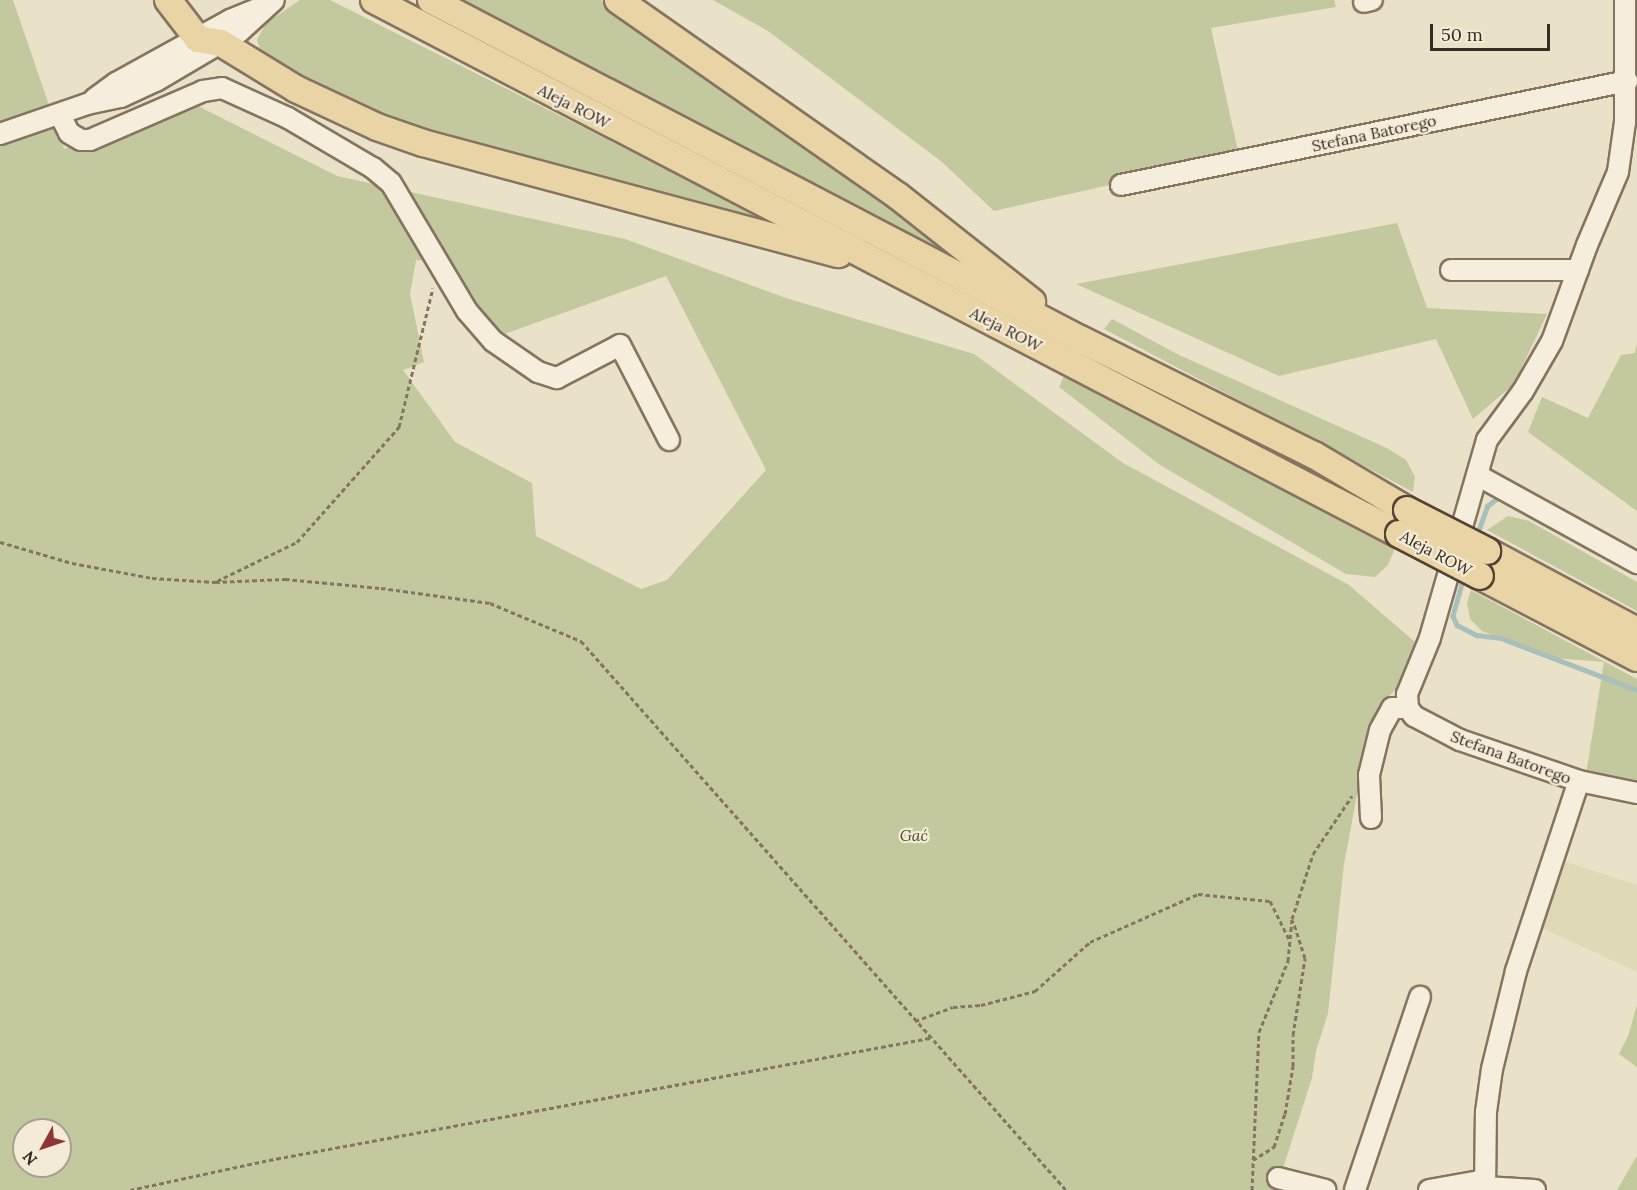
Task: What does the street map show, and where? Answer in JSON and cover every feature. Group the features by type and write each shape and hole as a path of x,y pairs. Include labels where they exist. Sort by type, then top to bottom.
{"main road":[{"path":"168,0 191,33 210,41 296,89 377,127 423,143 882,266"},
{"name":"Aleja ROW","path":"374,0 882,266 1235,446 1403,522 1487,551 1637,631"},
{"name":"Aleja ROW","path":"431,0 1080,339 1314,455 1480,576 1637,658"},
{"path":"618,0 898,196 1080,339"}],"street":[{"path":"1371,818 1369,775 1380,730 1392,708 1408,708 1407,694 1430,638 1487,440 1523,391 1552,341 1618,172 1625,122 1627,81 1625,0"},
{"path":"0,134 87,104 116,83 210,41 230,20 269,3"},
{"name":"Stefana Batorego","path":"1121,185 1627,81"},
{"path":"60,115 69,133 81,140 90,140 203,91 222,88 288,118 373,168 391,183 459,299 483,331 493,340 546,376 564,376 620,345 669,440"},
{"path":"1451,270 1578,270"},
{"path":"1477,475 1637,563"},
{"name":"Stefana Batorego","path":"1408,708 1414,716 1461,740 1579,781 1637,793"},
{"name":"Stefana Batorego","path":"1485,1186 1489,1084 1533,917 1579,781"},
{"path":"1355,1190 1420,997"},
{"path":"1278,1178 1326,1190"},
{"path":"1429,1190 1485,1186 1535,1190"}],"path":[{"path":"215,582 297,542 399,427 431,302 437,261"},
{"path":"0,542 72,563 152,578 215,582 285,579 381,588 490,603 580,641 1066,1190"},
{"path":"1252,1190 1259,1032 1288,961 1292,919 1313,854 1361,782 1369,775"},
{"path":"915,1021 953,1007 981,1005 1035,991 1090,942 1198,894 1270,901 1290,941"},
{"path":"1253,1160 1274,1147 1285,1114 1293,1066 1293,1035 1305,958 1292,919"},
{"path":"130,1190 269,1160 930,1038"}],"shaded area":[{"path":"1560,860 1637,885 1637,972 1540,927"}],"green space":[{"name":"Gać","path":"0,0 13,0 64,149 194,104 337,176 625,239 786,298 974,354 1123,463 1349,585 1415,642 1400,684 1380,707 1362,768 1344,864 1328,1013 1316,1051 1312,1078 1276,1190 0,1190","holes":["416,260 428,261 485,341 666,276 766,470 667,580 641,589 536,536 532,483 455,442 403,370 424,362 410,294"]},
{"path":"300,0 330,0 789,231 457,143 370,114 262,55 257,40 266,23"},
{"path":"464,0 601,0 996,279"},
{"path":"713,0 1334,0 1336,7 1211,28 1239,156 994,211 942,162 768,31"},
{"path":"1397,223 1427,308 1547,314 1514,384 1473,419 1436,339 1279,376 1076,284"},
{"path":"1112,319 1179,355 1387,448 1406,460 1415,477 1413,492 1104,329"},
{"path":"1637,344 1637,511 1528,432 1542,397 1588,418 1621,355 1635,353"},
{"path":"1064,376 1395,548 1388,565 1375,577 1346,574 1160,465 1059,387"},
{"path":"1508,516 1529,521 1637,582 1637,611 1487,530"},
{"path":"1471,590 1637,679 1637,784 1586,774 1604,662 1554,658 1482,631 1470,619 1467,603"},
{"path":"1637,1005 1637,1067 1619,1054 1628,1036"},
{"path":"1637,1156 1637,1190 1617,1190 1635,1159"}],"waterway":[{"path":"1476,537 1487,506 1499,497"},
{"path":"1464,577 1453,616 1457,625 1477,635 1501,638 1637,690"}]}
